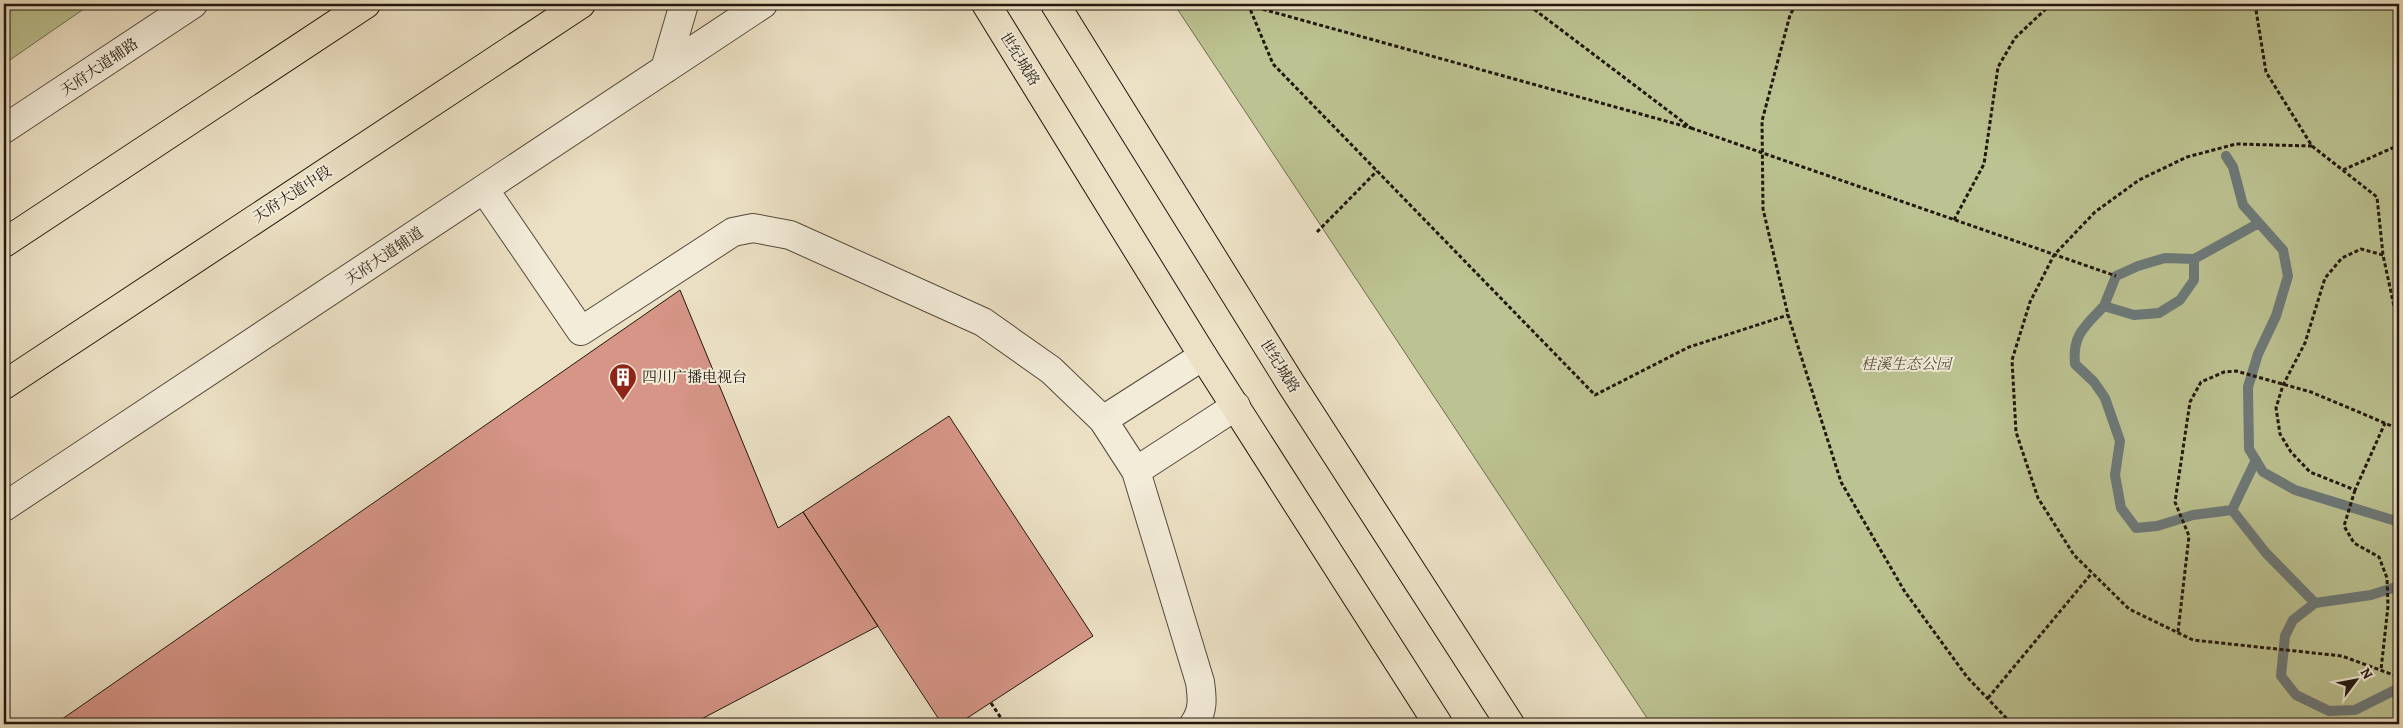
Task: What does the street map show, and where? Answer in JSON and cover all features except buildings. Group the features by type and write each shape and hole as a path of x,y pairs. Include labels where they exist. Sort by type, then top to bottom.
{"main road":[{"path":"4,244 366,4"},
{"name":"天府大道中段","path":"4,385 581,4"},
{"name":"世纪城路","path":"986,4 1203,356 1438,724"},
{"name":"世纪城路","path":"1054,4 1291,384 1510,724"}],"street":[{"name":"天府大道辅路","path":"4,129 194,4"},
{"path":"665,69 684,4"},
{"name":"天府大道辅道","path":"4,507 763,4"},
{"path":"484,189 581,331 733,232 753,228 790,235 983,322 1051,370 1103,420 1136,471 1200,682 1203,702 1199,718 1194,724"},
{"path":"1103,420 1203,356"},
{"path":"1136,471 1236,406"}],"path":[{"path":"1247,4 1691,128 2116,276"},
{"path":"1247,4 1273,64 1595,395 1689,347 1788,315"},
{"path":"1527,4 1691,128"},
{"path":"1796,4 1790,14 1762,121 1763,209 1788,315 1841,482 1905,592 1967,677 2012,724"},
{"path":"1954,220 1984,164 1998,67 2015,38 2051,4"},
{"path":"2255,4 2266,72 2312,146 2377,197 2383,255 2395,311 2399,319"},
{"path":"2312,146 2236,144 2186,156 2139,180 2095,212 2054,255 2030,302 2012,360 2016,432 2038,498 2074,555 2129,609 2193,640 2342,656 2399,677"},
{"path":"2342,170 2399,145"},
{"path":"1317,232 1377,171"},
{"path":"2355,490 2310,472 2291,452 2280,434 2276,408 2282,385 2305,343 2325,278 2342,258 2361,249 2383,255"},
{"path":"2178,632 2189,536 2175,502 2190,402 2201,382 2224,372 2236,371 2311,392 2399,429"},
{"path":"2381,670 2388,606 2387,578 2379,557 2354,543 2344,526 2355,490 2385,423"},
{"path":"1988,698 2092,573"},
{"path":"990,703 1005,724"}],"green space":[{"path":"4,4 91,4 4,64"},
{"name":"桂溪生态公园","path":"1174,4 2399,4 2399,724 1651,724"}],"waterway":[{"path":"2226,156 2233,167 2243,205 2283,250 2288,276 2276,316 2258,354 2248,387 2249,449 2263,472 2295,490 2399,522"},
{"path":"2194,259 2194,280 2180,300 2159,313 2134,315 2104,306 2116,276 2138,266 2165,258 2194,259 2259,223"},
{"path":"2104,306 2081,332 2076,346 2075,364 2094,382 2105,398 2120,441 2115,475 2121,508 2136,528 2157,526 2193,515 2232,510 2256,460"},
{"path":"2232,510 2266,553 2315,603 2371,595 2399,586"},
{"path":"2315,603 2293,620 2285,636 2281,676 2296,695 2329,711 2355,710 2399,688"}],"place":[{"name":"四川广播电视台","path":"623,401"}]}
